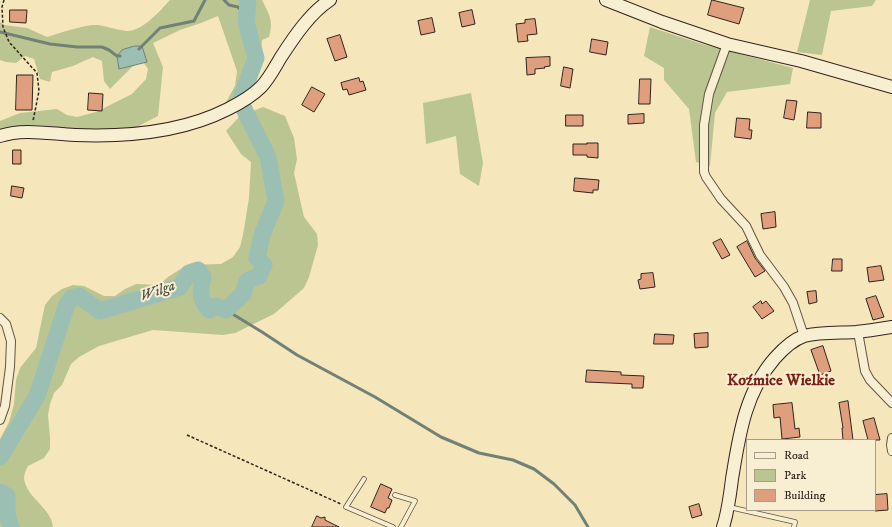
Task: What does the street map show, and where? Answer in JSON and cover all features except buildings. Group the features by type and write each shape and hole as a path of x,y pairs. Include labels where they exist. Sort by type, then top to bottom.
{"street":[{"path":"0,136 29,132 77,135 134,134 173,129 189,125 228,109 248,98 261,86 301,29 324,4 330,0"},
{"path":"606,0 662,22 727,44 801,61 892,87"},
{"path":"727,44 709,94 704,125 704,172 721,198 746,226 760,255 784,287 793,303 804,336"},
{"path":"0,318 6,324 12,341 6,406 0,420"},
{"path":"723,527 728,506 739,438 748,405 764,372 781,351 790,343 804,336 858,332 892,327"},
{"path":"858,332 865,371 870,380 892,403"},
{"path":"892,438 892,451"}],"lane":[{"path":"364,479 346,507 392,527"},
{"path":"395,495 415,501 402,527"},
{"path":"728,506 746,510"},
{"path":"749,511 795,522 794,527"}],"path":[{"path":"4,0 2,7 2,27 9,42 36,73 39,91 35,117 29,132"},
{"path":"187,435 346,507"}],"green space":[{"path":"170,0 262,0 267,9 271,22 269,37 262,40 262,58 257,73 249,86 238,96 225,104 235,86 237,71 218,16 180,30 153,43 163,67 158,116 131,130 78,132 57,127 36,125 0,133 0,121 20,113 57,109 67,115 77,117 96,112 132,94 146,79 148,69 141,59 110,89 104,81 102,61 93,57 73,66 52,72 50,82 40,79 34,59 25,56 16,63 0,60 0,22 4,25 27,28 47,37 93,25 126,31 144,25"},
{"path":"810,0 876,0 872,6 831,11 822,55 797,52"},
{"path":"650,27 702,44 793,68 790,84 727,92 715,113 710,166 696,162 689,109 664,80 664,68 644,56"},
{"path":"471,93 483,163 479,186 460,174 456,136 426,144 423,103"},
{"path":"263,107 285,116 294,138 297,159 294,173 304,217 317,234 318,245 309,277 304,288 274,314 235,333 223,335 153,330 99,346 79,357 71,364 62,385 54,393 50,404 48,415 50,449 44,458 28,466 24,476 29,491 48,514 53,527 0,527 0,439 9,422 14,404 16,380 20,368 36,348 45,305 52,296 62,289 73,285 84,286 104,296 115,296 136,284 159,285 168,277 187,265 221,264 233,257 240,247 243,235 249,198 251,162 241,154 226,131 240,116"}],"water":[{"path":"135,46 142,46 147,62 119,69 117,56 122,50"}],"waterway":[{"path":"139,49 160,28 194,21 205,0"},
{"path":"224,0 229,5 238,7 246,16"},
{"name":"Wilga","path":"242,95 256,58 246,22 247,0"},
{"path":"0,32 50,44 77,47 102,47 117,56 120,56"},
{"name":"Wilga","path":"0,457 37,396 67,304 72,298 79,296 100,311 180,287 189,273 198,270 203,277 201,287 203,302 209,310 216,306 226,310 243,294 247,281 259,276 264,265 257,258 262,235 276,201 268,157 244,109"},
{"path":"226,310 297,355 375,397 441,437 479,453 513,460 534,469 554,484 575,505 588,527"},
{"name":"Wilga","path":"0,492 7,496 7,515 11,527"}],"district":[{"name":"Koźmice Wielkie","path":"781,382"}]}
